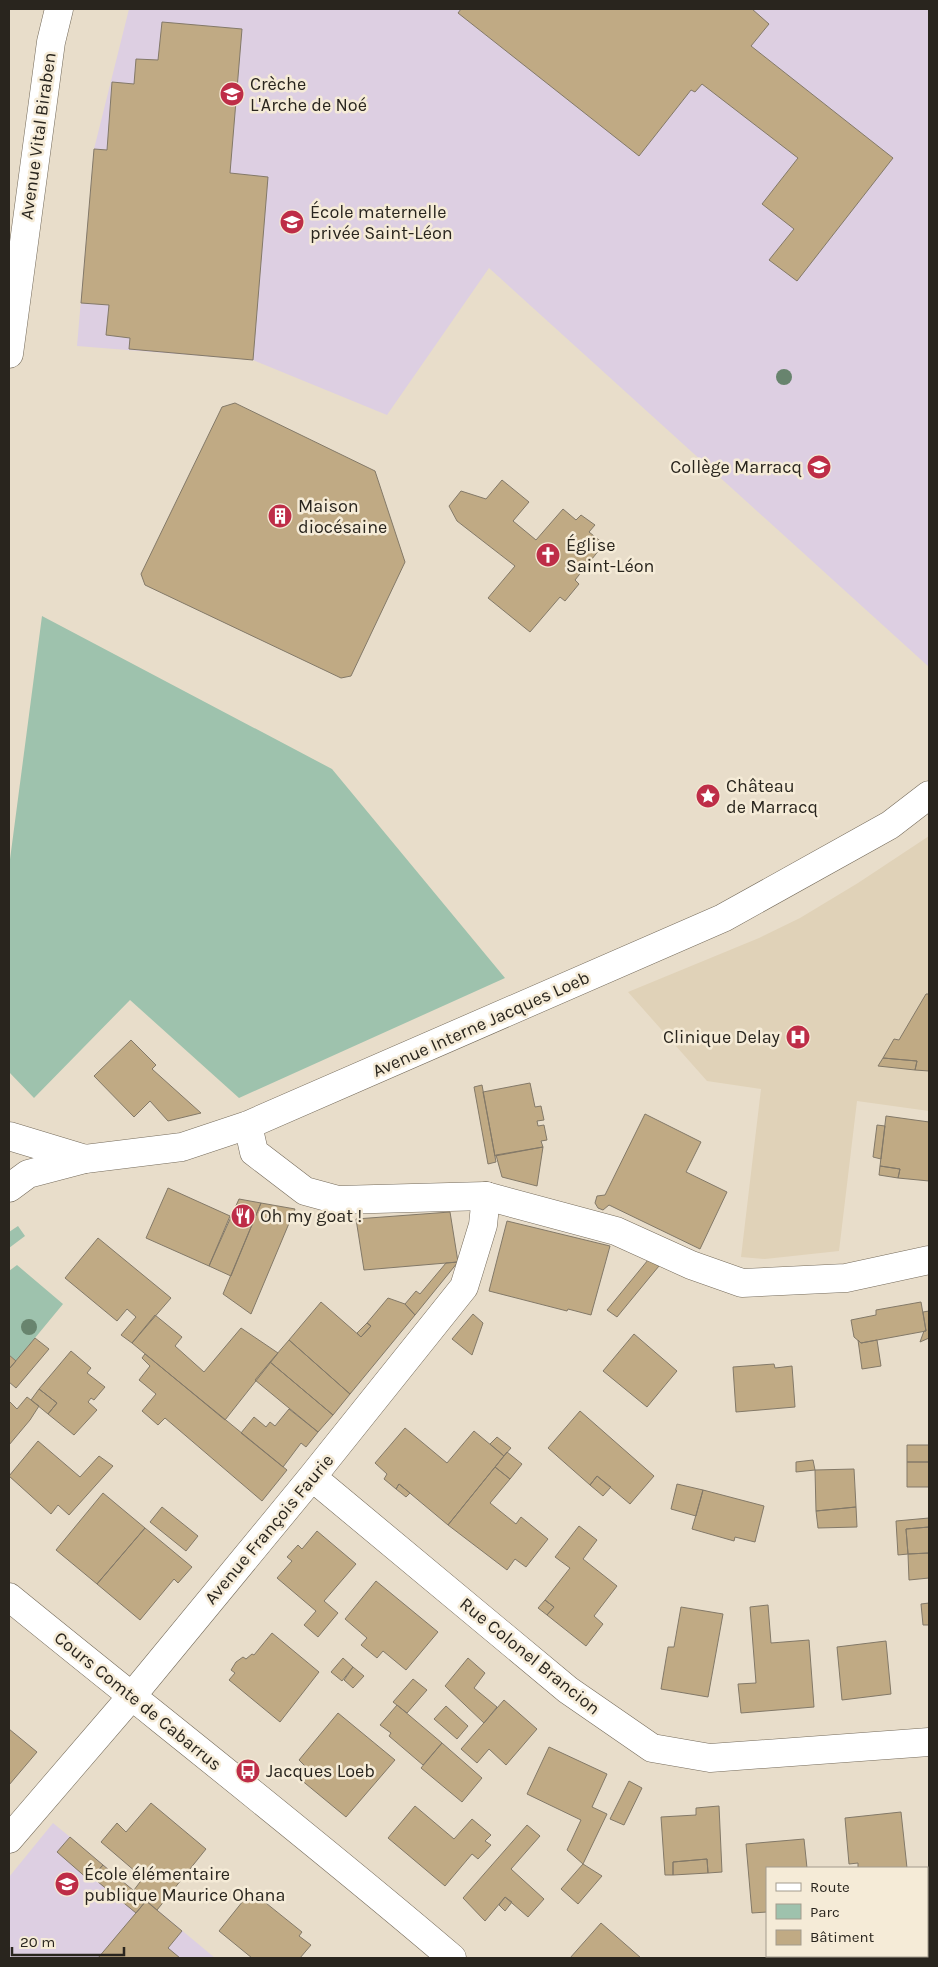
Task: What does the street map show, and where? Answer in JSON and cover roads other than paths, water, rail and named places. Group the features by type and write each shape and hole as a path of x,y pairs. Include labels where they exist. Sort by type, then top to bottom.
{"street":[{"name":"Avenue Vital Biraben","path":"9,354 51,42 58,9"},
{"name":"Avenue Interne Jacques Loeb","path":"9,1188 28,1174 85,1159 182,1147 248,1125 723,918 890,825 929,795"},
{"path":"248,1125 254,1152 304,1191 338,1200 486,1196 616,1231 691,1265 742,1282 846,1278 929,1260"},
{"path":"9,1136 85,1159"},
{"name":"Avenue François Faurie","path":"9,1839 131,1697 312,1477 464,1287 483,1225 486,1196"},
{"name":"Rue Colonel Brancion","path":"312,1477 568,1690 652,1748 710,1758 929,1742"},
{"name":"Cours Comte de Cabarrus","path":"9,1596 131,1697 190,1742 439,1954"}],"place":[{"name":"Crèche L'Arche de Noé","path":"232,94"},
{"name":"École maternelle privée Saint-Léon","path":"292,222"},
{"name":"Collège Marracq","path":"819,467"},
{"name":"Maison diocésaine","path":"280,516"},
{"name":"Église Saint-Léon","path":"548,555"},
{"name":"Château de Marracq","path":"708,796"},
{"name":"Clinique Delay","path":"798,1037"},
{"name":"Oh my goat !","path":"243,1216"},
{"name":"Jacques Loeb","path":"248,1771"},
{"name":"École élémentaire publique Maurice Ohana","path":"67,1884"}]}
